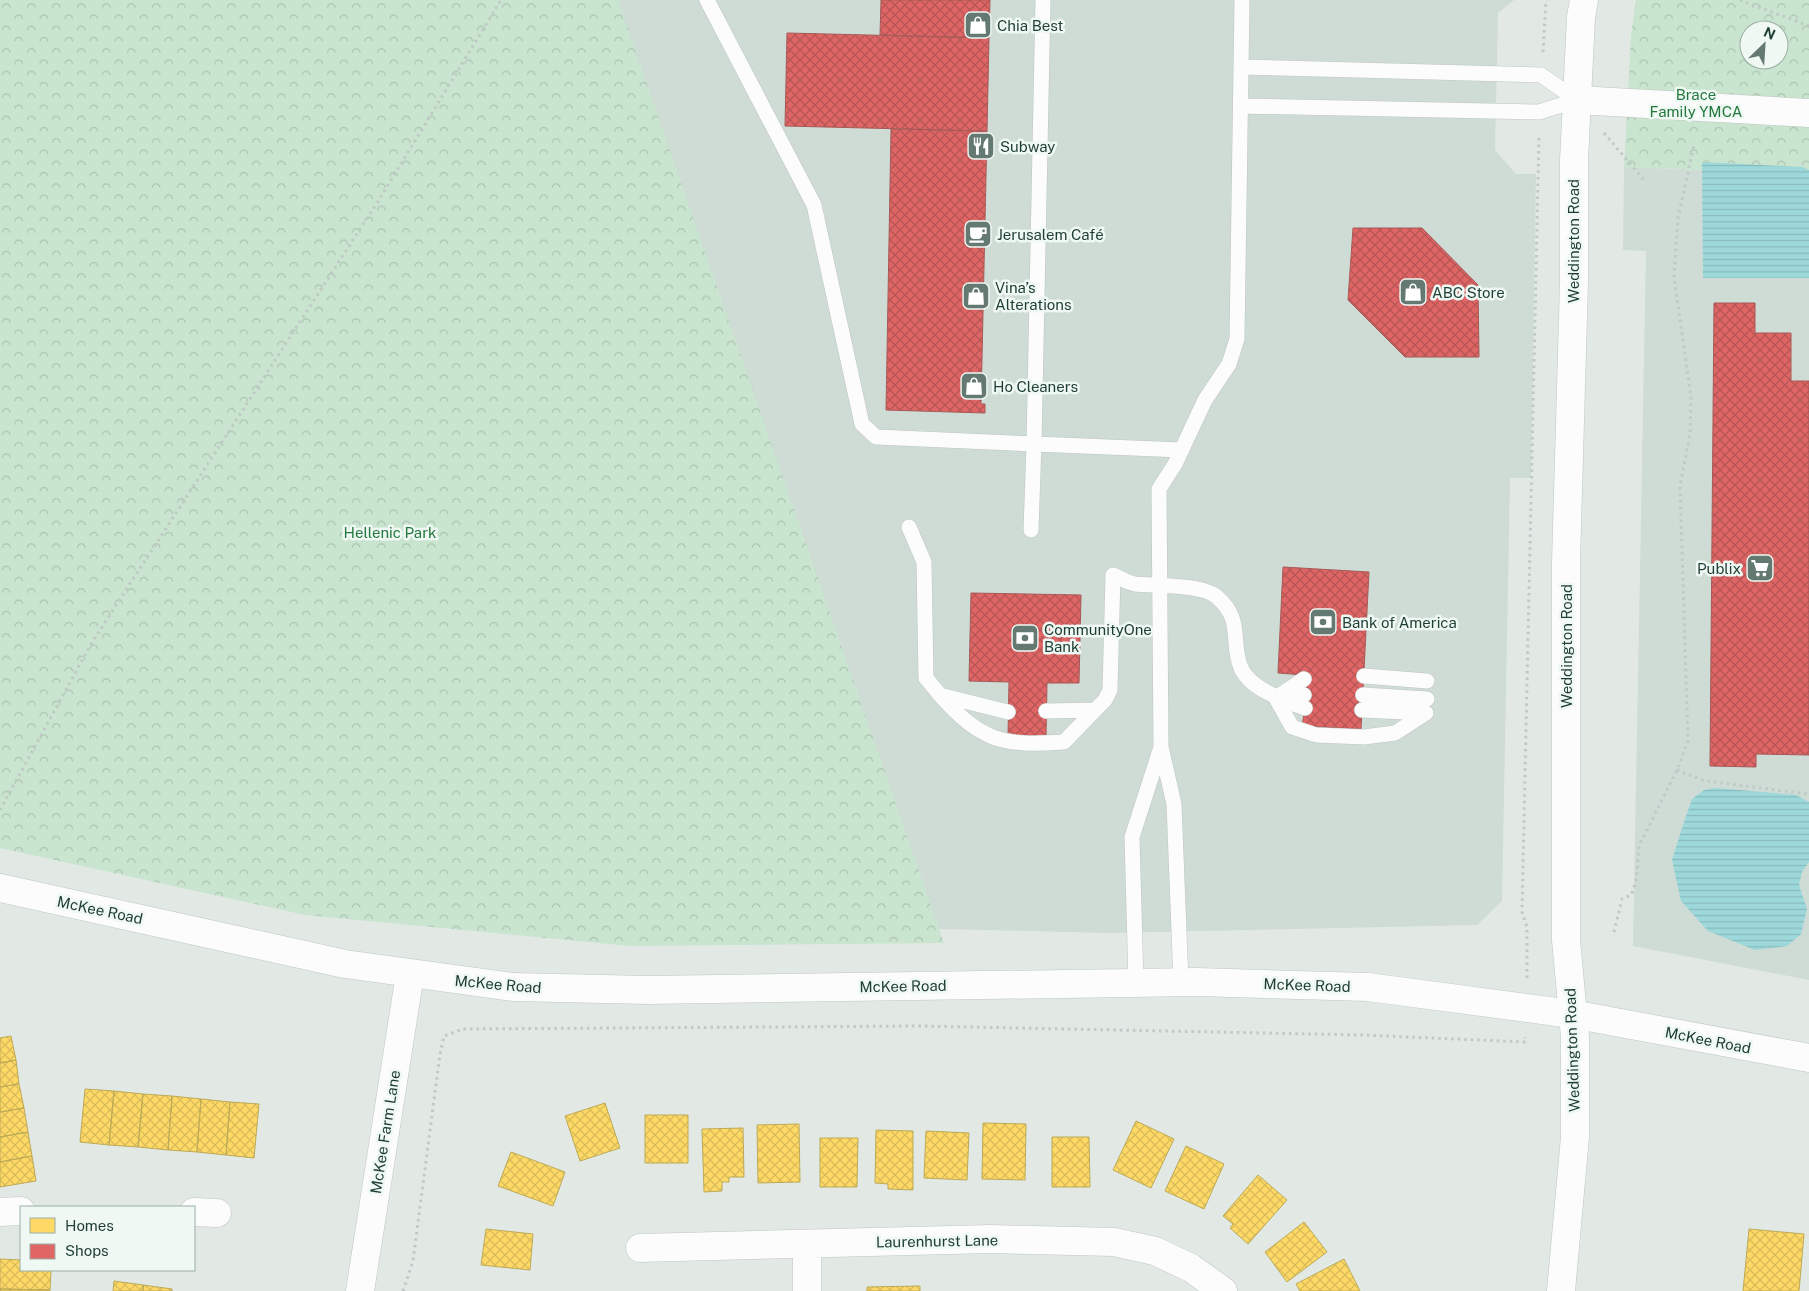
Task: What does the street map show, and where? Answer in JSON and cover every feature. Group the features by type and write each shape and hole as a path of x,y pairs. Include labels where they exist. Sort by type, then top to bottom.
{"main road":[{"name":"Weddington Road","path":"1561,1291 1575,1137 1575,1038 1566,940 1566,562 1577,100 1581,17 1584,0"},
{"path":"1577,100 1809,113"},
{"name":"McKee Road","path":"0,888 345,964 513,987 627,990 1181,982 1368,987 1572,1014 1809,1058"},
{"name":"McKee Farm Lane","path":"360,1291 410,974"},
{"path":"0,1212 20,1211"},
{"name":"Laurenhurst Lane","path":"640,1248 990,1239 1114,1242 1155,1251 1191,1268 1223,1291"},
{"path":"807,1245 807,1291"}],"lane":[{"path":"707,0 814,205 862,424 876,437 1182,450"},
{"path":"1031,530 1043,0"},
{"path":"1181,982 1174,804 1161,747 1159,489 1182,450 1205,400 1229,364 1237,339 1242,0"},
{"path":"1241,67 1541,75 1577,100"},
{"path":"1241,106 1539,112 1577,100"},
{"path":"909,527 924,562 926,678 962,719 982,733 1004,741 1030,745 1064,742 1105,700 1110,690 1113,575 1133,584 1160,584 1206,591 1217,596 1232,615 1241,668 1254,682 1276,698 1292,727 1316,735 1364,737 1395,733 1426,706 1363,702"},
{"path":"1364,676 1427,680"},
{"path":"1276,698 1304,679"},
{"path":"940,694 1008,712"},
{"path":"1276,698 1305,702"},
{"path":"1046,711 1095,710"},
{"path":"1136,983 1132,837 1161,747"}],"path":[{"path":"0,810 91,644 377,204 501,0"},
{"path":"1740,0 1809,26"},
{"path":"1614,932 1622,899 1631,894 1636,882 1638,846 1677,770 1688,741 1680,486 1690,434 1691,397 1674,277 1678,218 1694,145"},
{"path":"1677,770 1705,781 1809,794"}],"shaded area":[{"path":"615,0 1514,0 1498,13 1495,150 1516,174 1536,174 1531,478 1510,478 1502,901 1477,925 1111,933 939,929"},
{"path":"1624,167 1791,173 1809,180 1809,980 1633,946 1646,251 1623,250"}],"green space":[{"name":"Hellenic Park","path":"0,0 618,0 944,943 630,946 305,915 0,848"},
{"name":"Brace Family YMCA","path":"1636,0 1809,0 1809,180 1791,173 1624,167 1631,35"}],"water":[{"path":"1702,162 1802,167 1809,170 1809,278 1703,278"},
{"path":"1716,788 1796,795 1809,802 1809,862 1802,872 1799,885 1807,909 1801,934 1787,946 1755,950 1708,931 1681,901 1672,860 1692,799 1704,790"}],"building: Homes":[{"path":"11,1036 16,1060 0,1063 0,1038"},
{"path":"16,1060 19,1084 0,1087 0,1063"},
{"path":"19,1084 24,1108 0,1112 0,1087"},
{"path":"85,1089 114,1091 109,1145 80,1142"},
{"path":"114,1091 143,1094 138,1147 109,1145"},
{"path":"143,1094 172,1096 168,1150 138,1147"},
{"path":"172,1096 201,1099 197,1152 168,1150"},
{"path":"201,1099 230,1102 226,1155 197,1152"},
{"path":"230,1102 259,1104 254,1158 226,1155"},
{"path":"605,1103 620,1148 580,1161 565,1116"},
{"path":"24,1108 28,1132 0,1137 0,1112"},
{"path":"645,1115 688,1115 688,1163 645,1163"},
{"path":"1136,1121 1174,1139 1151,1188 1113,1170"},
{"path":"983,1123 1026,1124 1025,1180 982,1179"},
{"path":"799,1124 800,1182 758,1183 757,1125"},
{"path":"743,1128 744,1177 729,1177 729,1182 722,1182 722,1191 704,1192 702,1129"},
{"path":"876,1130 913,1131 913,1190 888,1189 888,1184 875,1183"},
{"path":"926,1131 969,1133 967,1180 924,1178"},
{"path":"28,1132 32,1156 0,1162 0,1137"},
{"path":"1052,1137 1089,1137 1090,1187 1052,1187"},
{"path":"820,1138 858,1138 857,1187 820,1187"},
{"path":"1186,1146 1224,1164 1204,1209 1165,1191"},
{"path":"511,1152 565,1172 553,1206 498,1186"},
{"path":"32,1156 36,1181 0,1187 0,1162"},
{"path":"1258,1175 1287,1200 1248,1244 1230,1228 1233,1224 1223,1216"},
{"path":"1304,1222 1327,1252 1287,1282 1265,1252"},
{"path":"486,1229 533,1234 530,1270 481,1265"},
{"path":"1749,1229 1804,1234 1799,1291 1743,1291"},
{"path":"0,1259 20,1260 20,1271 51,1271 50,1290 0,1289"},
{"path":"1344,1259 1360,1291 1300,1291 1296,1284"},
{"path":"114,1281 143,1285 143,1291 113,1291"},
{"path":"143,1285 172,1289 172,1291 143,1291"},
{"path":"920,1286 920,1291 867,1291 867,1287"},
{"path":"0,1289 50,1290 50,1291 0,1291"}],"building: Shops":[{"path":"881,0 990,0 989,38 880,35"},
{"path":"787,33 989,38 987,131 785,126"},
{"path":"891,129 987,131 981,404 985,404 985,413 886,410"},
{"name":"ABC Store","path":"1353,228 1422,228 1478,285 1479,357 1405,357 1348,300"},
{"name":"Publix","path":"1714,303 1755,303 1755,333 1791,333 1791,381 1809,381 1809,755 1756,754 1756,767 1710,766"},
{"name":"Bank of America","path":"1283,567 1369,572 1361,729 1302,726 1305,708 1304,675 1278,673"},
{"name":"CommunityOne Bank","path":"971,593 1081,595 1079,683 1047,683 1046,737 1008,736 1009,682 969,681"}],"place":[{"name":"Chia Best","path":"978,25"},
{"name":"Subway","path":"981,146"},
{"name":"Jerusalem Café","path":"978,234"},
{"name":"ABC Store","path":"1413,292"},
{"name":"Vina’s Alterations","path":"976,296"},
{"name":"Ho Cleaners","path":"974,386"},
{"name":"Publix","path":"1760,568"},
{"name":"Bank of America","path":"1323,622"},
{"name":"CommunityOne Bank","path":"1025,638"}]}
